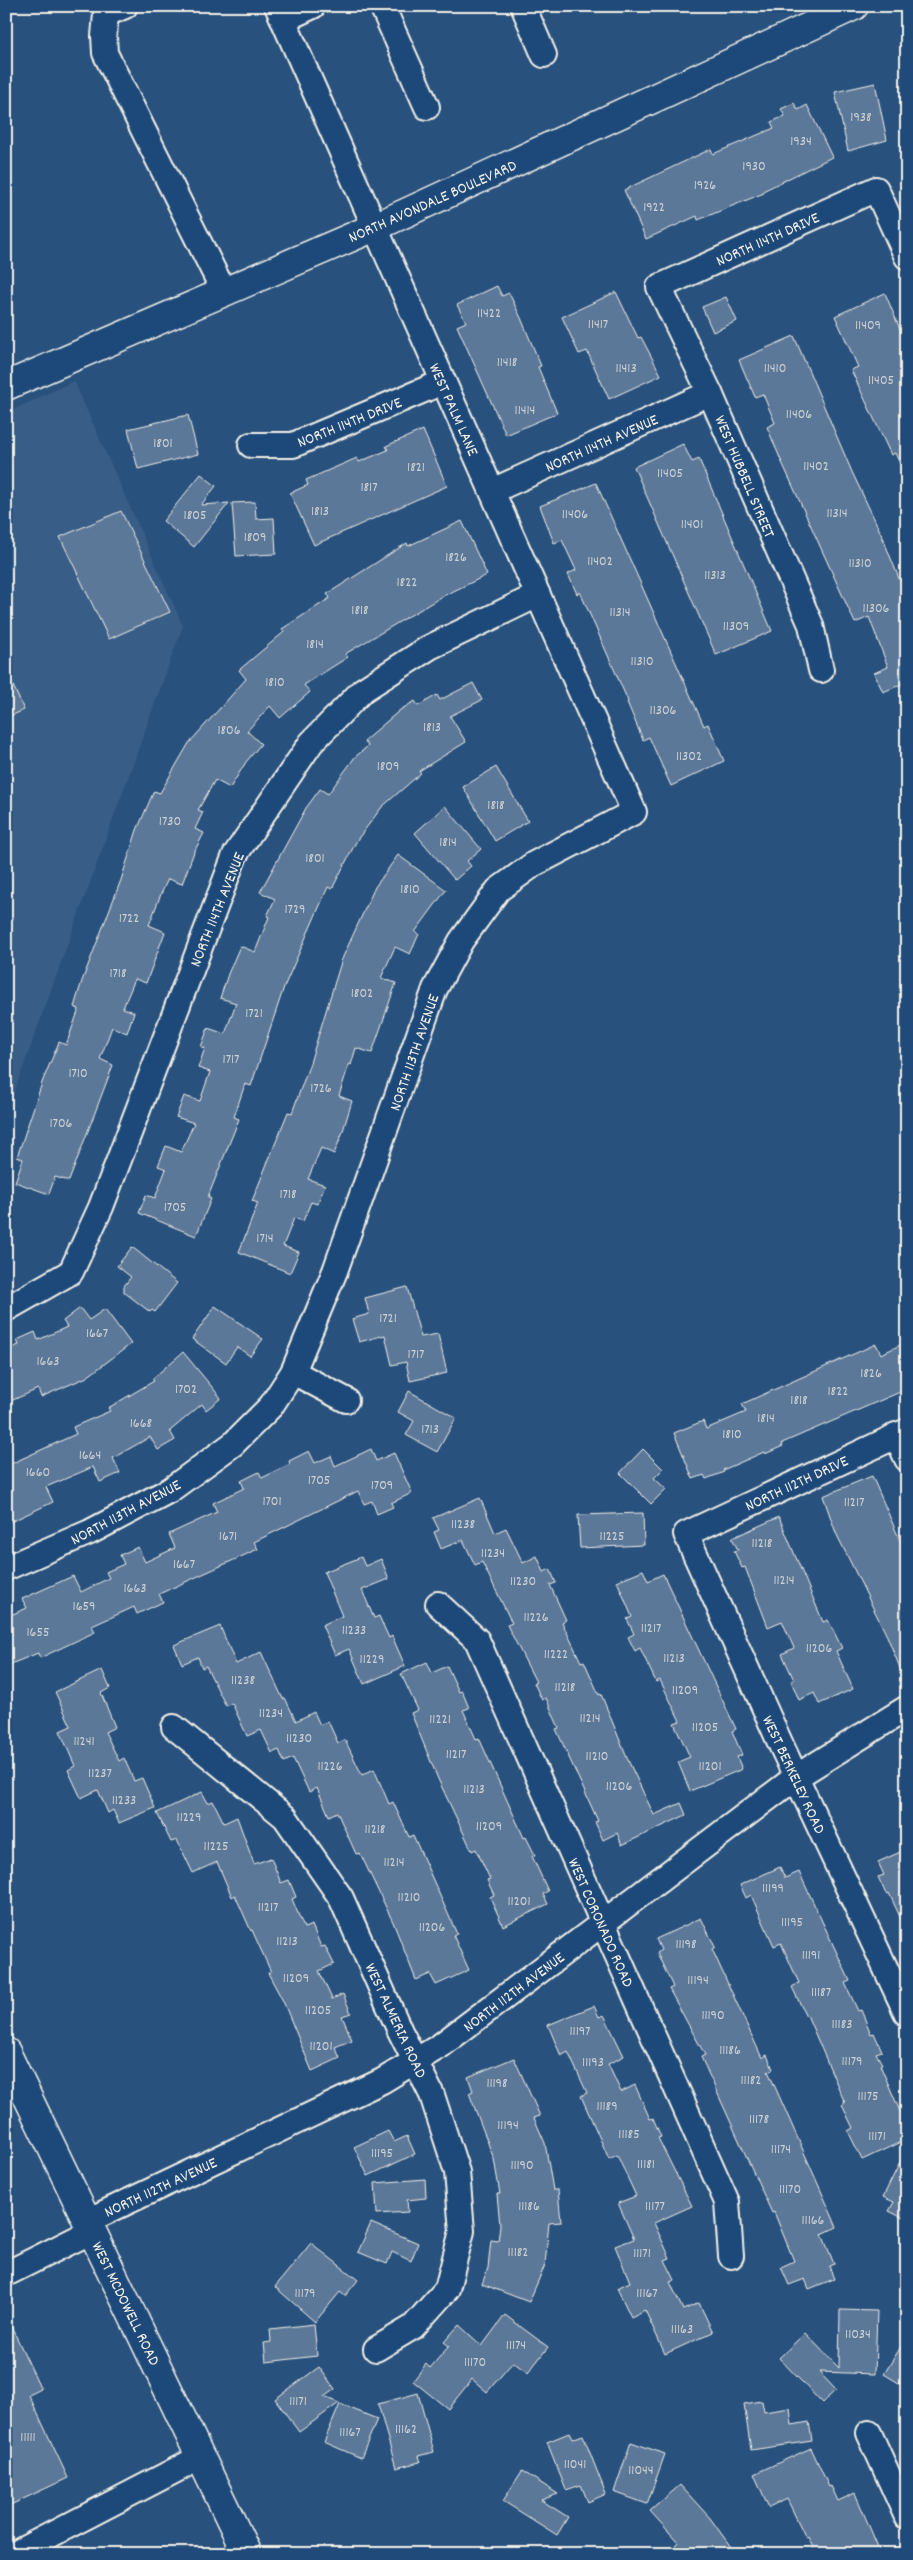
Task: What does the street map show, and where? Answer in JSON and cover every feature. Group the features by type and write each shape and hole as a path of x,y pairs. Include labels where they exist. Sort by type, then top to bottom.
{"main road":[{"name":"NORTH AVONDALE BOULEVARD","path":"6,386 374,227 841,9"},
{"name":"WEST MCDOWELL ROAD","path":"6,2052 247,2554"}],"street":[{"path":"125,6 106,14 105,53 224,292"},
{"path":"280,13 313,6"},
{"path":"382,6 427,107"},
{"path":"523,6 544,55"},
{"name":"WEST PALM LANE","path":"280,13 634,812"},
{"name":"NORTH 114TH DRIVE","path":"659,287 876,189 907,257"},
{"name":"WEST HUBBELL STREET","path":"659,287 710,393 811,626 821,670"},
{"name":"NORTH 114TH DRIVE","path":"252,445 293,445 443,382"},
{"name":"NORTH 114TH AVENUE","path":"492,492 710,393"},
{"name":"NORTH 114TH AVENUE","path":"6,1309 71,1272 101,1207 236,855 311,743 363,690 430,647 538,595"},
{"name":"NORTH 113TH AVENUE","path":"6,1568 90,1532 170,1490 232,1444 271,1406 293,1372 338,1262 435,989 461,941 498,890 534,864 634,812"},
{"path":"293,1372 346,1400"},
{"path":"901,1433 907,1459"},
{"name":"NORTH 112TH DRIVE","path":"686,1534 901,1433"},
{"name":"WEST BERKELEY ROAD","path":"686,1534 796,1777 907,2014"},
{"name":"WEST CORONADO ROAD","path":"438,1604 477,1640 727,2202 731,2256"},
{"name":"NORTH 112TH AVENUE","path":"6,2274 89,2226 382,2081 415,2062 440,2046 796,1777 907,1708"},
{"name":"WEST ALMERIA ROAD","path":"174,1727 286,1817 342,1898 415,2062 432,2095 456,2172 462,2231 447,2289 413,2327 376,2349"},
{"path":"869,2433 907,2516"},
{"path":"14,2554 202,2457"}],"shaded area":[{"path":"74,381 183,626 6,1115 6,413"}],"building":[{"path":"875,83 887,140 848,151 835,92"},
{"path":"794,103 798,110 807,105 832,157 763,191 764,193 698,220 697,216 646,239 624,190 711,149 713,154 774,128 771,122 785,116 781,109"},
{"path":"497,286 502,296 509,293 521,318 541,366 538,367 557,413 506,435 457,326 466,322 457,305"},
{"path":"616,292 638,338 641,337 661,375 609,399 587,351 579,354 562,317"},
{"path":"885,293 907,346 907,479 895,453 891,455 851,370 858,367 835,316"},
{"path":"726,297 737,321 713,332 702,307"},
{"path":"794,336 852,472 880,531 906,596 901,598 907,612 907,682 883,692 874,673 888,667 869,617 855,623 767,427 775,423 763,394 755,397 739,360"},
{"path":"188,415 198,454 138,469 128,429"},
{"path":"423,430 447,486 314,545 290,493 308,485 306,480 357,458 359,462 388,450 386,446"},
{"path":"683,444 692,462 699,459 772,631 716,655 634,467"},
{"path":"201,474 216,486 201,505 229,503 194,547 163,521"},
{"path":"596,483 704,726 708,724 724,761 671,786 649,737 643,740 580,592 577,594 568,574 576,570 562,540 554,543 540,506"},
{"path":"255,502 256,519 274,518 276,554 236,556 232,503"},
{"path":"121,511 170,612 109,639 60,537"},
{"path":"462,521 487,575 443,596 345,654 348,657 304,685 310,692 280,718 270,706 247,731 261,744 246,762 230,788 215,780 198,810 203,812 195,829 204,833 194,852 182,884 168,879 161,894 149,925 165,932 146,983 135,979 123,1008 134,1012 127,1033 112,1027 100,1059 113,1065 69,1181 55,1177 49,1194 15,1182 23,1159 17,1157 43,1080 59,1042 66,1045 79,1009 74,1007 82,981 121,880 137,830 154,791 160,793 189,743 246,679 239,670 284,632 282,629 330,598 327,594 407,543 408,546"},
{"path":"6,670 24,710 6,718"},
{"path":"473,683 482,700 450,716 466,742 419,771 421,773 382,807 357,840 332,889 328,887 284,987 251,1086 245,1084 234,1117 239,1119 208,1197 211,1199 196,1236 139,1213 146,1195 155,1198 166,1169 158,1166 166,1146 181,1152 194,1123 176,1117 184,1096 200,1101 210,1072 198,1068 205,1048 201,1047 208,1028 225,1034 236,1003 220,998 228,974 240,946 255,952 275,899 260,892 306,808 320,789 328,794 355,757 368,746 364,741 400,710 415,701 418,706 437,695 440,700"},
{"path":"496,767 528,821 495,841 463,787"},
{"path":"445,806 481,849 467,861 471,866 455,880 415,833"},
{"path":"398,855 446,890 415,932 419,934 410,954 395,947 381,978 396,983 372,1053 356,1048 351,1065 349,1064 339,1096 352,1101 342,1134 334,1154 321,1148 308,1179 325,1185 317,1204 311,1202 303,1221 294,1218 283,1246 299,1252 290,1273 239,1252 258,1203 252,1201 288,1112 292,1113 309,1066 342,959 375,887"},
{"path":"132,1247 177,1283 155,1312 152,1310 150,1312 124,1292 124,1286 131,1277 117,1266"},
{"path":"407,1287 421,1337 438,1334 447,1373 410,1381 406,1362 392,1365 385,1335 359,1342 352,1319 369,1314 365,1298"},
{"path":"215,1306 263,1339 250,1356 237,1347 226,1363 192,1339"},
{"path":"80,1308 89,1320 105,1309 131,1344 87,1377 41,1397 38,1389 6,1403 6,1350 19,1345 17,1340 35,1332 38,1340 67,1327 63,1321"},
{"path":"907,1342 907,1389 782,1443 783,1446 723,1470 724,1472 706,1479 704,1475 693,1479 674,1433 703,1421 706,1429 746,1412 742,1404 876,1344 881,1354"},
{"path":"183,1352 221,1398 206,1410 202,1404 170,1431 175,1440 158,1450 150,1437 113,1458 120,1473 100,1482 93,1467 46,1487 53,1502 6,1524 6,1466 76,1434 73,1427 110,1411 108,1408 154,1381 152,1379"},
{"path":"409,1391 456,1418 437,1452 406,1435 414,1421 398,1412"},
{"path":"371,1449 376,1461 394,1453 412,1493 391,1503 393,1507 377,1514 372,1501 364,1504 358,1491 254,1542 258,1549 159,1594 163,1602 137,1614 134,1607 92,1626 95,1632 40,1658 38,1653 6,1666 6,1617 27,1608 22,1599 73,1576 81,1592 109,1578 106,1572 124,1564 120,1555 138,1547 145,1562 175,1548 169,1534 217,1512 213,1503 244,1488 241,1481 259,1472 262,1478 290,1464 289,1461 309,1451 315,1463 331,1456 335,1466"},
{"path":"643,1449 663,1469 654,1478 666,1489 651,1504 620,1473"},
{"path":"872,1476 902,1545 907,1542 907,1685 887,1636 836,1533 823,1496"},
{"path":"480,1498 495,1533 506,1528 523,1563 537,1556 544,1572 550,1569 556,1583 550,1585 566,1620 562,1622 581,1662 584,1661 599,1695 601,1694 627,1758 654,1815 681,1803 686,1815 622,1845 617,1833 603,1840 595,1822 598,1821 556,1729 559,1728 546,1698 542,1700 534,1683 536,1682 507,1625 512,1623 482,1562 475,1565 463,1540 441,1549 434,1532 439,1530 433,1518"},
{"path":"643,1513 644,1545 580,1548 578,1515"},
{"path":"779,1517 823,1622 828,1620 842,1648 836,1651 853,1689 819,1704 814,1693 799,1700 791,1681 794,1680 782,1654 794,1648 782,1621 768,1627 745,1567 742,1568 734,1551 738,1550 732,1538"},
{"path":"361,1557 365,1566 381,1559 389,1579 362,1590 374,1618 379,1616 389,1638 392,1636 405,1666 364,1684 349,1649 335,1655 322,1625 342,1616 324,1572"},
{"path":"643,1570 648,1581 663,1574 736,1729 732,1731 742,1755 737,1757 742,1769 690,1791 678,1762 690,1757 674,1723 680,1721 660,1680 656,1682 640,1648 635,1651 628,1637 634,1634 627,1619 632,1617 617,1581"},
{"path":"220,1626 236,1664 261,1652 283,1699 285,1698 296,1721 314,1712 320,1725 328,1721 338,1743 345,1740 362,1775 374,1769 389,1804 393,1802 409,1837 413,1835 457,1934 453,1935 469,1970 436,1985 430,1974 416,1980 393,1922 360,1853 356,1854 337,1812 329,1816 317,1788 309,1792 293,1758 284,1762 279,1750 272,1753 261,1730 247,1736 232,1703 226,1706 206,1666 202,1668 198,1657 182,1664 174,1645"},
{"path":"427,1662 432,1673 447,1666 459,1692 462,1691 469,1708 463,1710 476,1739 479,1738 524,1838 526,1837 535,1855 532,1856 548,1891 543,1894 548,1904 503,1926 490,1897 494,1895 487,1880 490,1879 476,1849 472,1851 438,1779 411,1713 418,1710 401,1674"},
{"path":"102,1670 110,1688 101,1693 115,1727 105,1732 119,1761 124,1758 134,1781 142,1778 155,1808 119,1823 113,1810 108,1813 98,1790 81,1798 68,1770 75,1766 60,1731 71,1726 55,1692"},
{"path":"202,1792 208,1803 213,1801 224,1823 237,1817 254,1864 271,1858 281,1883 289,1880 296,1897 292,1899 304,1928 312,1925 321,1947 325,1946 334,1964 319,1971 332,1999 343,1994 351,2013 342,2016 352,2040 335,2047 340,2058 312,2071 283,2001 268,1973 271,1972 252,1930 235,1895 232,1897 217,1862 193,1873 177,1840 171,1842 157,1813"},
{"path":"907,1849 907,1932 889,1893 886,1894 878,1877 884,1875 878,1862"},
{"path":"780,1867 785,1878 799,1872 850,1981 845,1983 858,2011 861,2010 871,2034 874,2033 882,2051 876,2053 906,2125 901,2127 907,2139 862,2160 848,2131 853,2128 842,2105 845,2103 807,2015 792,1987 799,1983 781,1943 774,1946 751,1895 746,1898 740,1885"},
{"path":"701,1918 715,1947 712,1949 762,2058 767,2055 773,2069 768,2071 837,2227 822,2234 834,2264 829,2266 834,2279 809,2289 805,2279 789,2285 781,2267 794,2261 774,2212 772,2213 701,2057 705,2055 669,1989 673,1987 657,1953 661,1950 656,1939"},
{"path":"594,2006 599,2017 604,2015 624,2056 608,2064 621,2092 635,2085 650,2119 653,2118 661,2137 658,2138 692,2206 654,2223 670,2258 665,2260 675,2280 670,2282 683,2310 699,2303 713,2332 665,2354 645,2310 631,2317 617,2288 630,2282 615,2246 634,2239 618,2203 636,2196 617,2155 609,2159 581,2096 587,2093 568,2052 561,2056 548,2025"},
{"path":"514,2058 540,2116 534,2118 545,2143 553,2190 558,2190 561,2222 549,2223 545,2265 529,2302 482,2284 488,2268 491,2240 498,2241 500,2225 497,2194 500,2194 494,2159 469,2093 473,2091 468,2077"},
{"path":"388,2131 394,2142 407,2136 415,2154 368,2176 354,2147"},
{"path":"907,2148 907,2220 889,2211 894,2202 883,2197"},
{"path":"425,2179 426,2198 407,2200 408,2212 377,2214 375,2183"},
{"path":"371,2223 418,2243 411,2261 392,2252 387,2264 358,2252"},
{"path":"311,2243 358,2280 345,2296 340,2292 315,2322 275,2287"},
{"path":"840,2310 877,2311 875,2374 819,2372 836,2390 822,2403 779,2358 805,2333 839,2368"},
{"path":"6,2315 41,2389 29,2395 68,2478 6,2507"},
{"path":"505,2315 548,2347 528,2373 513,2362 487,2392 472,2379 448,2409 413,2381 426,2364 430,2368 449,2346 444,2342 459,2325 482,2346"},
{"path":"314,2324 317,2356 266,2362 264,2343 271,2342 270,2329"},
{"path":"907,2337 907,2388 884,2374"},
{"path":"319,2367 335,2389 324,2397 339,2403 299,2432 275,2399"},
{"path":"418,2393 434,2452 418,2456 420,2462 396,2468 378,2404"},
{"path":"762,2401 764,2412 790,2408 792,2425 809,2422 812,2441 751,2450 744,2404"},
{"path":"340,2404 377,2419 361,2458 324,2442"},
{"path":"569,2433 572,2439 583,2435 606,2494 588,2502 581,2485 566,2490 547,2442"},
{"path":"631,2442 665,2454 647,2504 614,2492"},
{"path":"811,2448 829,2487 831,2486 838,2501 855,2493 881,2554 816,2554 787,2499 769,2508 754,2474"},
{"path":"522,2471 558,2494 541,2500 568,2517 557,2535 503,2501"},
{"path":"680,2485 710,2518 736,2554 681,2554 675,2545 678,2542 650,2511"}]}
